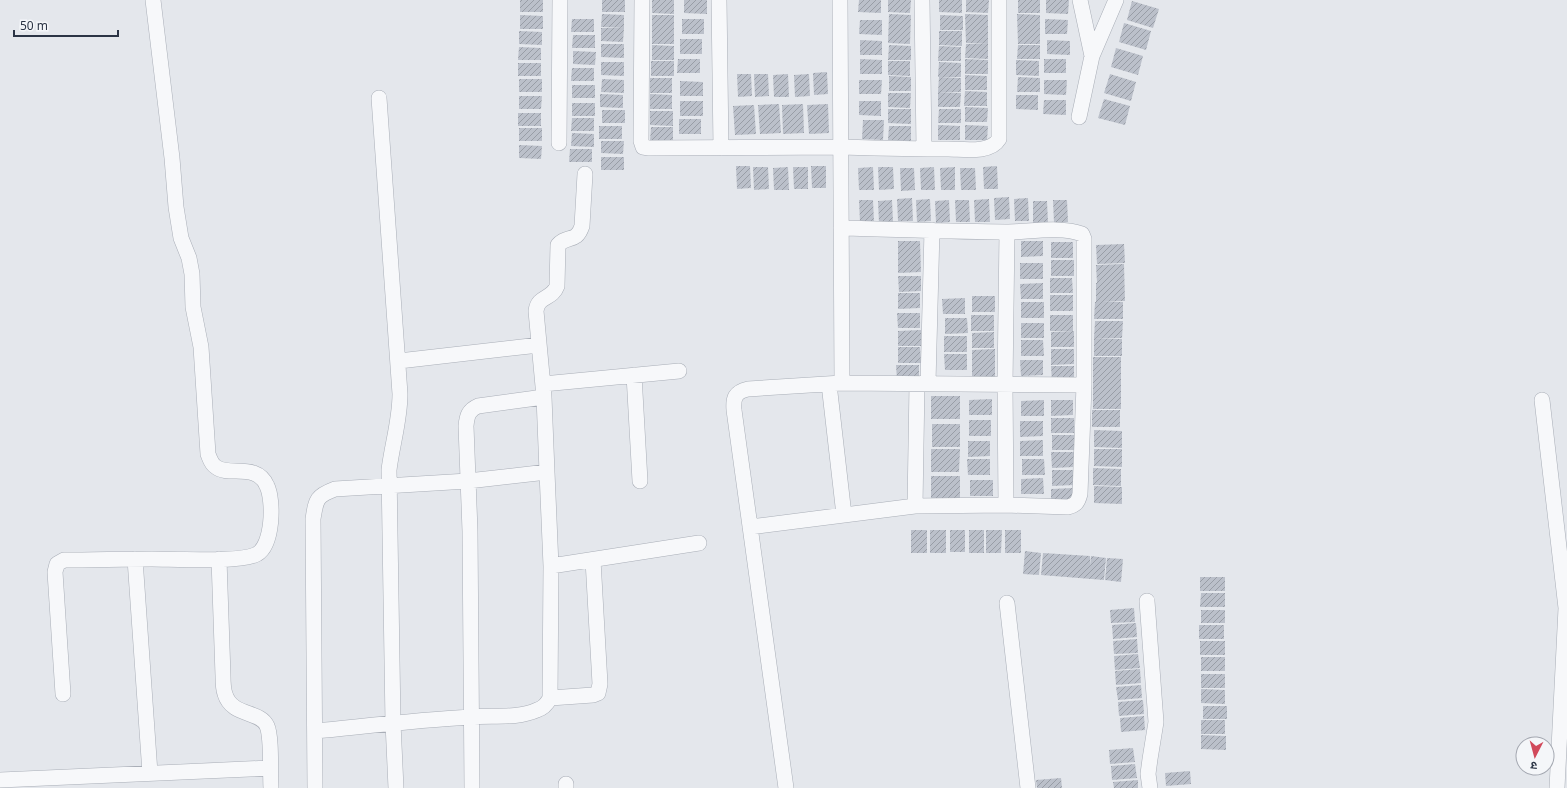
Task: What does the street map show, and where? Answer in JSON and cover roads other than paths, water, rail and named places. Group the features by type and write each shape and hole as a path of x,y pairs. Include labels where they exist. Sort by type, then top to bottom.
{"street":[{"path":"63,694 55,572 57,564 64,560 219,559 256,555 264,549 270,525 270,498 267,485 260,476 250,472 223,471 216,468 208,454 201,347 193,307 192,274 189,258 182,238 176,207 172,158 153,0"},
{"path":"559,143 560,0"},
{"path":"642,0 641,141 643,147 841,147 924,149 978,149 991,147 996,144 999,139 999,0"},
{"path":"719,0 721,148"},
{"path":"840,0 841,228 835,384 844,515"},
{"path":"922,0 924,149"},
{"path":"1080,0 1092,56"},
{"path":"1079,117 1092,56 1116,0"},
{"path":"378,98 399,361 400,411 392,447 389,486 393,723 396,788"},
{"path":"315,731 472,716 521,714 547,705 550,698 551,566 544,390 539,345 537,304 541,300 551,296 557,286 558,245 562,241 576,237 580,233 582,226 585,174"},
{"path":"750,527 915,506 1006,505 1068,507 1075,505 1079,500 1084,385 1084,239 1082,234 1075,231 1038,230 1007,232 841,228"},
{"path":"915,506 932,230"},
{"path":"1006,505 1005,385 1007,232"},
{"path":"399,361 539,345"},
{"path":"472,788 470,567 466,426 467,417 470,410 478,406 544,390 634,375 679,371"},
{"path":"634,375 640,481"},
{"path":"786,788 734,410 735,395 740,391 748,389 835,384 1084,385"},
{"path":"1542,400 1567,608 1557,788"},
{"path":"315,788 313,519 315,505 321,494 335,489 468,481 548,472"},
{"path":"551,566 699,542"},
{"path":"135,559 150,773"},
{"path":"219,559 225,695 230,704 239,711 262,719 267,726 271,788"},
{"path":"550,698 593,696 598,692 600,684 593,560"},
{"path":"1147,601 1156,722 1148,774 1150,788"},
{"path":"1007,603 1028,788"},
{"path":"0,780 270,768"}]}
